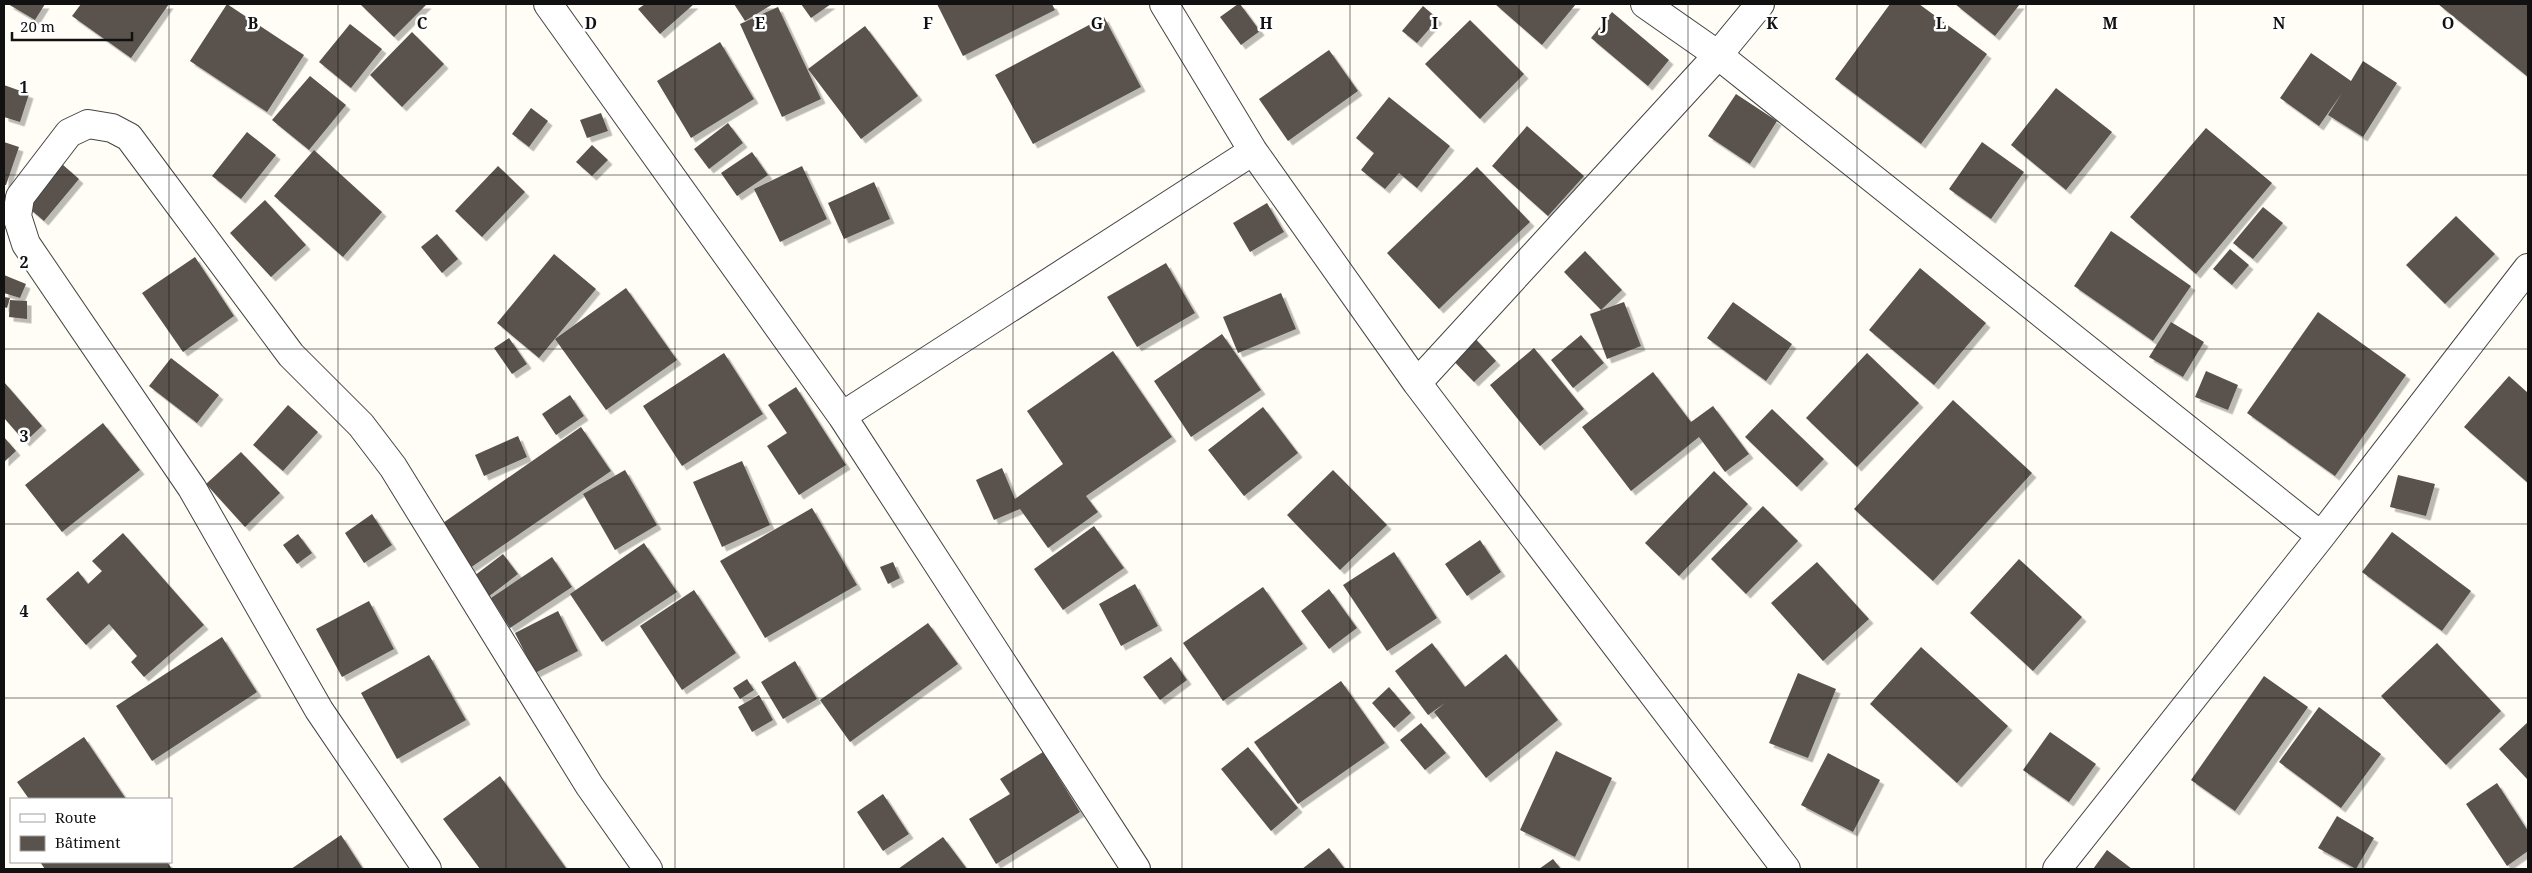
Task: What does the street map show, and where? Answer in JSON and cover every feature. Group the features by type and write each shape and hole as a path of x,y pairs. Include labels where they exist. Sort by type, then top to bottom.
{"street":[{"path":"548,4 842,416 1136,869"},
{"path":"1164,4 1252,151 1417,383 1786,869"},
{"path":"1645,4 1718,55 2321,536"},
{"path":"1417,383 1718,55 1760,4"},
{"path":"428,869 319,710 192,488 26,244 18,216 20,197 68,133 88,124 112,128 129,137 292,355 361,425 393,467 589,786 648,869"},
{"path":"842,416 1252,151"},
{"path":"2057,869 2321,536 2528,268"}],"building":[{"path":"8,4 45,4 35,20"},
{"path":"81,4 169,4 131,58 72,16"},
{"path":"227,4 304,55 267,112 190,61"},
{"path":"360,4 427,4 394,37"},
{"path":"645,4 694,4 660,34 638,9"},
{"path":"734,4 773,4 745,21"},
{"path":"801,4 831,4 811,18"},
{"path":"937,4 1052,4 1055,10 963,56"},
{"path":"1240,4 1260,31 1241,45 1220,17"},
{"path":"1495,4 1576,4 1542,45"},
{"path":"1890,4 1919,4 1987,54 1921,144 1835,79"},
{"path":"1955,4 2020,4 1995,36"},
{"path":"2438,4 2528,4 2528,77"},
{"path":"1423,6 1438,19 1417,43 1402,31"},
{"path":"778,7 821,99 782,117 740,24"},
{"path":"1612,12 1669,60 1648,86 1591,38"},
{"path":"1104,17 1141,87 1033,144 995,75"},
{"path":"1470,20 1524,74 1480,119 1425,64"},
{"path":"350,24 382,49 351,88 319,62"},
{"path":"865,26 918,96 861,139 808,69"},
{"path":"412,32 444,64 402,107 370,75"},
{"path":"720,42 754,99 691,138 657,81"},
{"path":"1329,50 1358,91 1288,141 1259,99"},
{"path":"2311,53 2351,81 2363,61 2397,83 2363,137 2328,115 2342,93 2319,126 2280,98"},
{"path":"310,76 346,105 309,150 272,120"},
{"path":"4,85 29,94 20,122 4,117"},
{"path":"2056,88 2112,132 2066,190 2011,145"},
{"path":"1736,94 1777,121 1750,164 1708,136"},
{"path":"1389,97 1450,146 1417,188 1399,173 1385,189 1361,170 1374,153 1356,138"},
{"path":"531,108 548,121 529,147 512,134"},
{"path":"601,113 608,131 587,138 580,120"},
{"path":"728,123 743,143 709,169 694,149"},
{"path":"1527,126 1584,176 1548,216 1492,166"},
{"path":"2206,128 2272,183 2196,274 2130,217"},
{"path":"247,132 276,155 241,199 212,176"},
{"path":"4,142 19,147 6,185 4,185"},
{"path":"1982,142 2024,172 1991,219 1949,189"},
{"path":"592,145 608,160 592,176 576,162"},
{"path":"46,150 79,179 44,221 10,192"},
{"path":"314,150 382,212 343,257 274,196"},
{"path":"752,152 768,175 737,196 721,173"},
{"path":"498,166 525,192 482,237 455,211"},
{"path":"802,166 827,219 780,242 754,189"},
{"path":"1477,167 1530,222 1439,309 1387,253"},
{"path":"874,182 890,219 844,239 828,203"},
{"path":"265,200 306,245 271,277 230,233"},
{"path":"1267,203 1284,232 1250,252 1233,223"},
{"path":"2263,207 2283,223 2253,259 2233,243"},
{"path":"2456,216 2495,254 2445,304 2406,265"},
{"path":"2111,231 2191,286 2153,341 2074,286"},
{"path":"437,234 458,259 442,273 421,247"},
{"path":"2230,249 2249,265 2232,285 2213,269"},
{"path":"1585,251 1622,290 1601,310 1564,272"},
{"path":"554,254 596,289 539,358 497,323"},
{"path":"195,257 234,316 183,352 142,293"},
{"path":"1166,263 1195,313 1137,347 1107,297"},
{"path":"1920,268 1986,323 1934,385 1869,330"},
{"path":"4,275 26,284 20,298 4,293"},
{"path":"626,288 677,360 606,410 555,339"},
{"path":"1281,293 1296,329 1238,353 1223,317"},
{"path":"4,297 10,298 7,308 4,307"},
{"path":"10,300 27,301 27,319 9,317"},
{"path":"1624,302 1641,346 1607,359 1590,314"},
{"path":"1733,302 1792,344 1766,381 1707,338"},
{"path":"2318,312 2406,375 2335,476 2247,413"},
{"path":"2171,322 2204,342 2183,377 2149,357"},
{"path":"1470,333 1496,361 1474,382 1447,354"},
{"path":"1222,334 1261,390 1191,437 1154,381"},
{"path":"1581,335 1604,363 1573,388 1551,360"},
{"path":"509,338 527,364 512,374 494,348"},
{"path":"1534,348 1584,409 1540,446 1490,385"},
{"path":"1113,351 1172,437 1086,496 1098,512 1048,548 1020,509 994,520 976,480 1002,468 1015,499 1063,464 1027,411"},
{"path":"724,353 763,414 682,466 643,406"},
{"path":"1867,353 1919,403 1857,467 1806,418"},
{"path":"171,358 219,395 197,423 149,386"},
{"path":"2206,371 2238,385 2228,410 2195,397"},
{"path":"1653,372 1691,422 1713,406 1749,454 1725,472 1699,437 1631,491 1582,427"},
{"path":"2509,376 2528,393 2528,483 2464,427"},
{"path":"4,382 42,426 25,442 4,418"},
{"path":"796,387 846,465 799,495 767,446 787,433 768,405"},
{"path":"570,395 584,416 556,435 542,414"},
{"path":"1953,400 2032,473 1933,581 1854,509"},
{"path":"288,405 318,432 283,471 253,445"},
{"path":"1263,407 1298,453 1244,496 1208,450"},
{"path":"1772,409 1824,459 1797,487 1745,437"},
{"path":"103,423 140,470 62,532 25,485"},
{"path":"581,427 611,471 470,568 440,525"},
{"path":"518,436 527,457 484,476 475,455"},
{"path":"4,437 16,451 4,462"},
{"path":"241,452 280,493 245,527 206,484"},
{"path":"742,461 770,525 722,547 693,482"},
{"path":"625,470 657,525 615,550 583,494"},
{"path":"1333,470 1387,525 1340,570 1287,515"},
{"path":"1714,471 1748,504 1679,576 1645,543"},
{"path":"2398,475 2435,484 2426,516 2390,507"},
{"path":"1763,506 1798,541 1746,594 1711,559"},
{"path":"812,508 857,585 765,638 720,561"},
{"path":"372,514 392,545 364,563 345,533"},
{"path":"1094,526 1124,568 1063,610 1034,569"},
{"path":"2392,532 2471,591 2442,631 2362,572"},
{"path":"123,533 204,625 144,677 131,662 137,656 109,624 86,645 46,599 78,571 88,584 102,571 92,561"},
{"path":"298,534 312,553 297,564 283,545"},
{"path":"1480,540 1501,572 1467,596 1445,564"},
{"path":"644,543 677,592 602,642 570,594"},
{"path":"1394,552 1437,618 1387,651 1343,585"},
{"path":"503,554 518,574 488,597 474,576"},
{"path":"552,557 572,587 510,628 491,598"},
{"path":"2019,559 2082,617 2033,671 1970,613"},
{"path":"893,562 900,578 888,584 880,567"},
{"path":"1817,562 1869,619 1823,661 1771,603"},
{"path":"1135,584 1158,626 1121,646 1099,604"},
{"path":"1263,587 1303,644 1223,701 1183,643"},
{"path":"1329,589 1357,628 1329,649 1301,611"},
{"path":"694,590 736,653 682,690 640,626"},
{"path":"369,601 394,649 342,677 316,629"},
{"path":"558,611 578,651 535,673 515,633"},
{"path":"928,623 958,664 850,742 820,700"},
{"path":"222,637 257,692 152,761 116,706"},
{"path":"1432,643 1465,687 1506,654 1558,720 1486,778 1434,712 1445,703 1428,715 1395,671"},
{"path":"2437,643 2501,711 2446,765 2381,696"},
{"path":"1921,647 2008,726 1957,783 1870,704"},
{"path":"429,655 466,720 397,759 361,693"},
{"path":"1171,657 1187,680 1160,700 1143,677"},
{"path":"795,661 817,699 783,719 761,682"},
{"path":"1798,673 1836,689 1808,758 1769,743"},
{"path":"2264,676 2308,707 2235,811 2191,780"},
{"path":"747,679 754,690 740,699 733,688"},
{"path":"1341,681 1385,743 1298,804 1254,742"},
{"path":"1389,687 1411,713 1394,728 1372,703"},
{"path":"759,695 773,720 752,732 738,707"},
{"path":"2319,707 2381,754 2341,808 2279,762"},
{"path":"2528,722 2528,780 2499,749"},
{"path":"1421,723 1446,753 1425,770 1400,740"},
{"path":"2050,732 2096,764 2069,802 2023,770"},
{"path":"84,737 125,798 28,798 17,782"},
{"path":"1248,747 1298,808 1271,831 1221,769"},
{"path":"1556,751 1612,778 1575,857 1520,830"},
{"path":"1043,752 1080,812 996,864 969,819 1010,794 1000,779"},
{"path":"1828,753 1880,780 1853,832 1801,805"},
{"path":"500,776 565,869 480,869 443,819"},
{"path":"2497,783 2528,831 2528,851 2507,866 2466,804"},
{"path":"883,794 909,834 883,851 857,812"},
{"path":"2337,816 2374,838 2356,869 2318,848"},
{"path":"341,835 363,869 291,869"},
{"path":"943,837 967,869 898,869"},
{"path":"1329,848 1345,869 1302,869"},
{"path":"2107,850 2132,869 2093,869"},
{"path":"1553,859 1561,869 1539,869"},
{"path":"41,863 168,863 172,869 45,869"}]}
